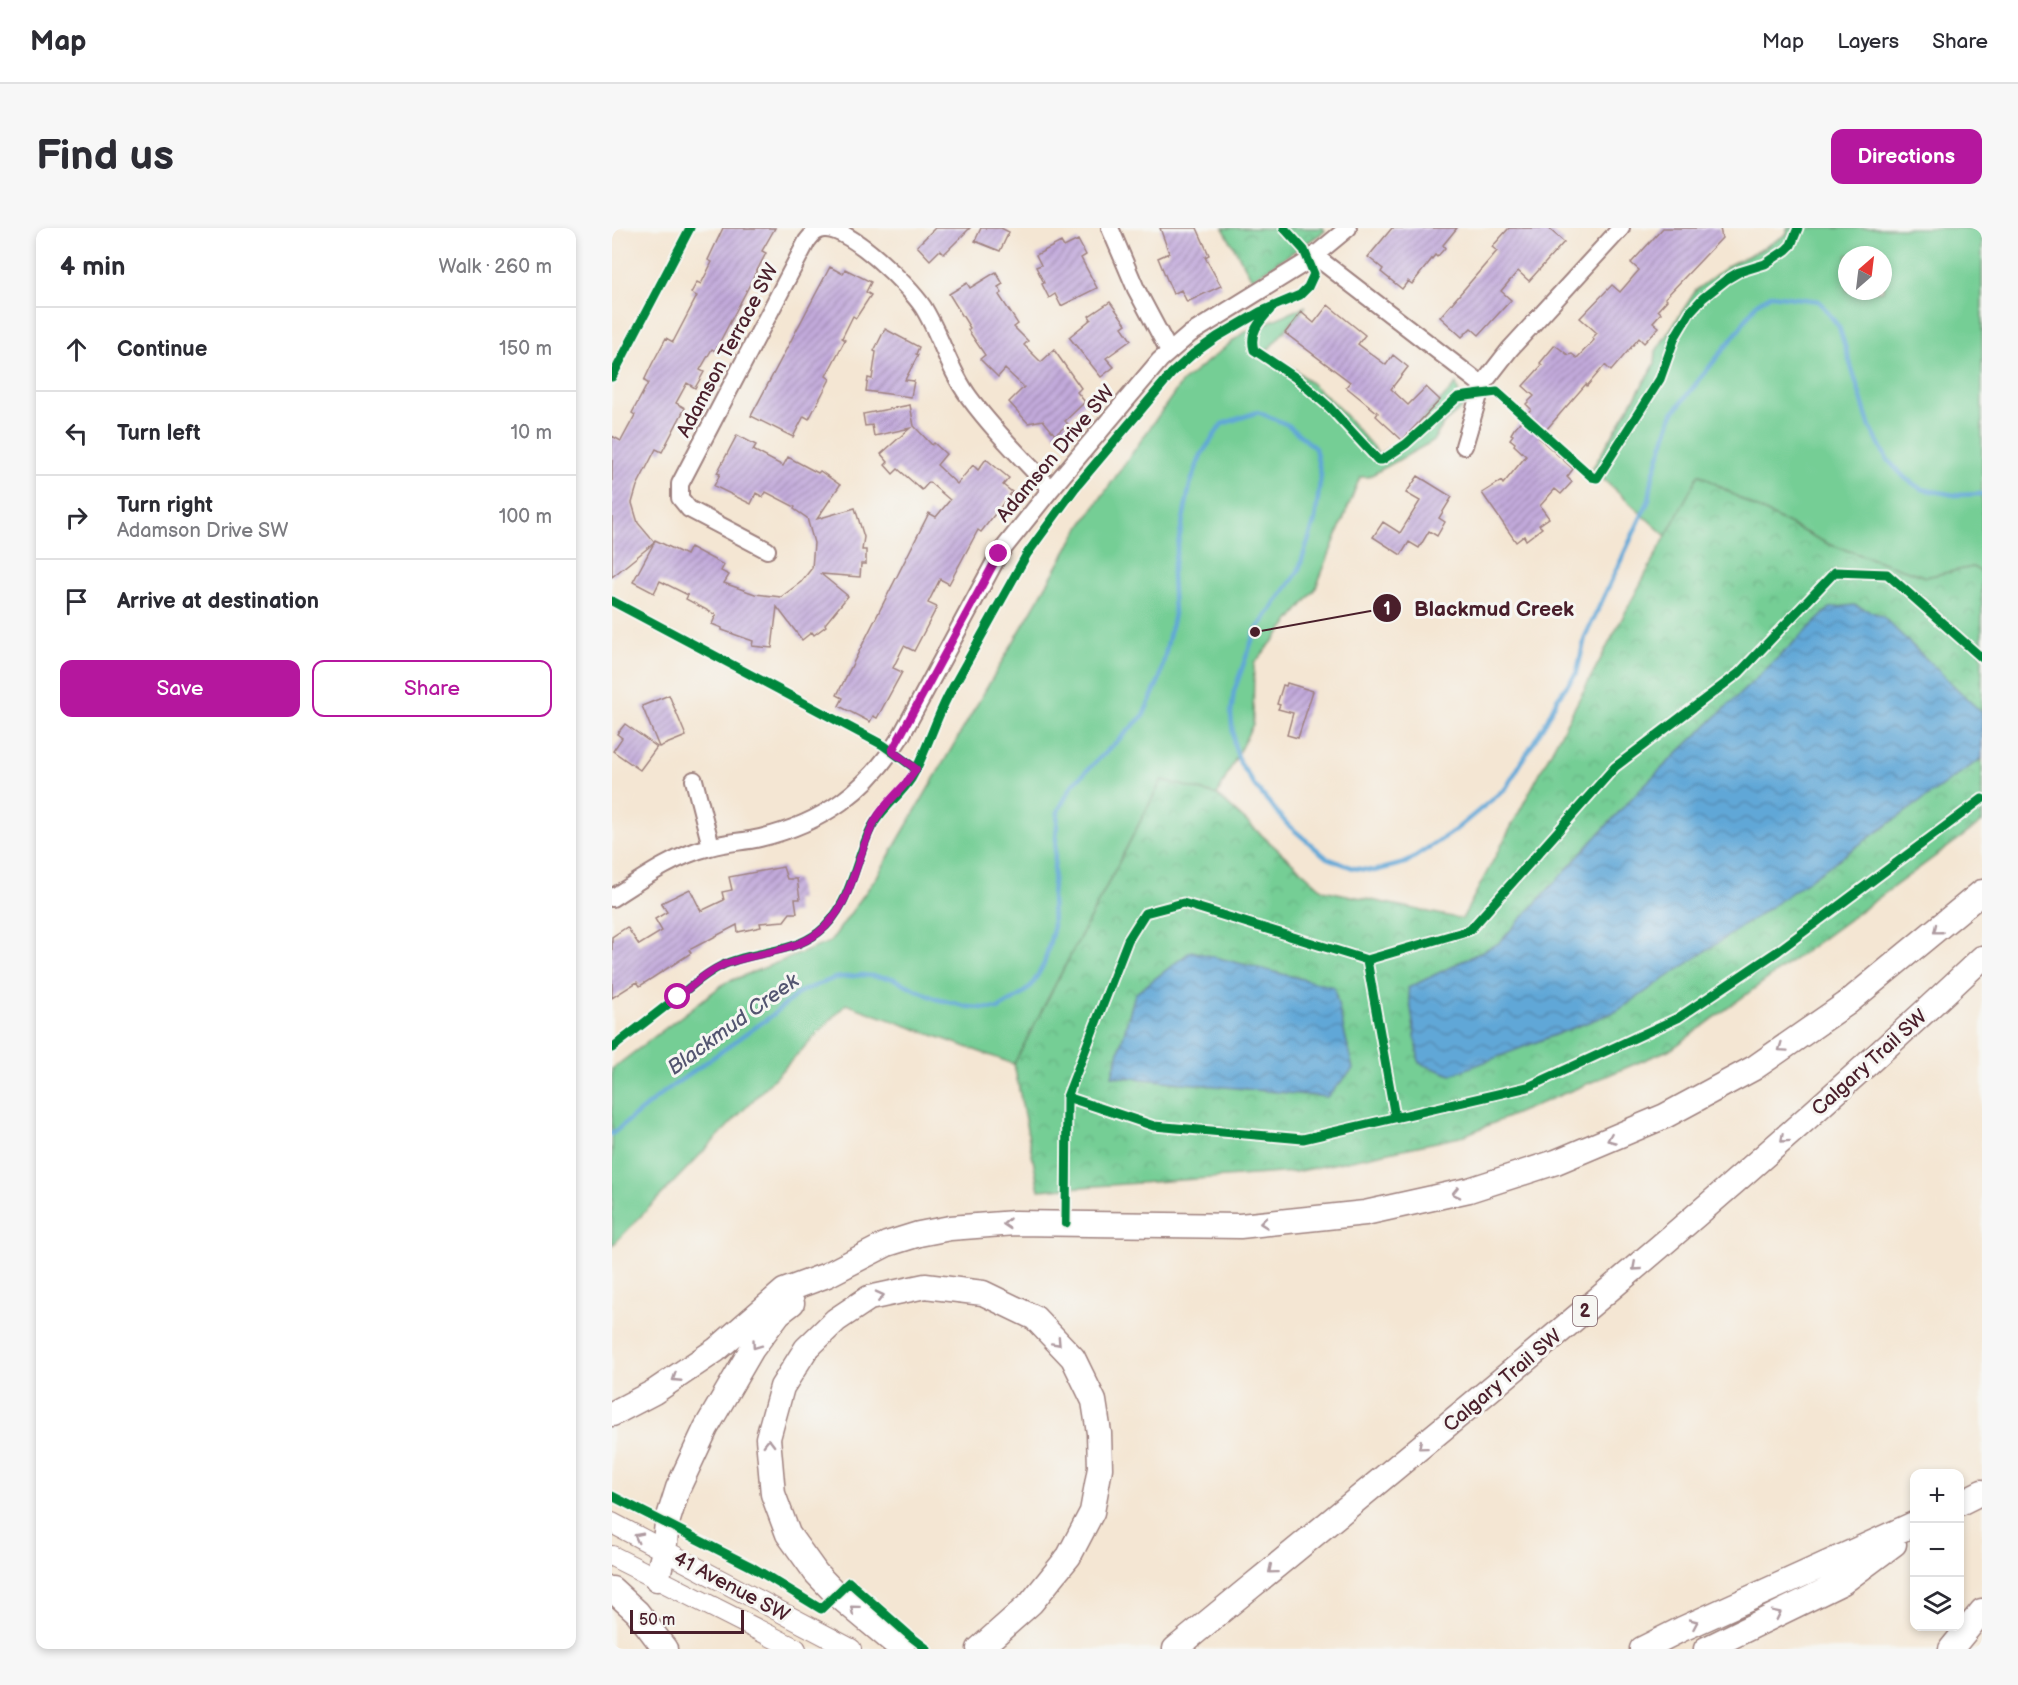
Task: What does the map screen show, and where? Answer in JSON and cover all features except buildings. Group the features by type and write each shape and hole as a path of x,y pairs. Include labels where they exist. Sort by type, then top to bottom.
{"highway":[{"path":"612,1414 654,1392 708,1355 784,1291 827,1275 887,1244 919,1234 950,1228 1015,1223 1240,1226 1365,1213 1469,1190 1556,1162 1665,1116 1754,1068 1846,1004 1982,892"},
{"name":"Calgary Trail SW","path":"1176,1649 1594,1304 1789,1134 1982,958"},
{"path":"657,1579 664,1551 667,1523 678,1488 706,1428 752,1349 779,1313 827,1275"},
{"path":"901,1648 836,1594 816,1573 788,1534 773,1494 768,1438 783,1387 806,1349 836,1320 869,1298 925,1286 983,1293 1035,1318 1073,1358 1094,1401 1100,1433 1100,1468 1092,1512 1070,1556 1031,1603 979,1649"},
{"path":"1964,1501 1982,1492"},
{"path":"1642,1649 1910,1528"},
{"path":"1706,1649 1843,1582 1910,1529"},
{"path":"612,1589 637,1612 665,1649"},
{"path":"1951,1649 1982,1611"}],"main road":[{"name":"41 Avenue SW","path":"612,1523 851,1649"},
{"name":"41 Avenue SW","path":"612,1556 796,1649"}],"street":[{"path":"1110,228 1136,289 1169,351"},
{"name":"Adamson Drive SW","path":"612,898 679,858 711,846 757,839 799,826 833,809 873,776 901,736 999,554 1051,489 1169,351 1210,320 1315,256 1348,228"},
{"path":"1464,446 1482,385 1510,349 1621,228"},
{"name":"Adamson Terrace SW","path":"766,550 689,509 680,498 680,484 807,241 814,232 821,229 833,229 859,245 889,268 908,288 923,307 938,334 956,377 968,396 1051,489"},
{"path":"1315,256 1482,385"},
{"path":"694,780 711,846"}],"green space":[{"path":"1223,228 1323,228 1325,231 1252,279"},
{"path":"1787,228 1982,228 1982,573 1973,567 1926,577 1828,544 1751,505 1699,475 1666,536 1592,469 1655,364 1656,351 1696,290 1729,265 1787,234"},
{"path":"1306,306 1266,352 1296,370 1336,405 1379,454 1404,440 1456,384 1463,407 1444,423 1433,441 1368,477 1360,477 1315,590 1254,664 1253,724 1217,795 1162,780 1014,1064 846,1004 612,1246 612,1069 725,983 830,942 878,875 1079,529 1182,382 1243,333"},
{"path":"1699,474 1751,505 1828,544 1926,577 1973,567 1982,573 1982,822 1673,1048 1460,1137 1295,1172 1039,1190 1014,1064 1162,780 1217,795 1323,890 1462,919"}],"water":[{"path":"1854,605 1882,616 1982,713 1982,758 1768,909 1617,1011 1451,1075 1419,1063 1408,988 1499,943 1641,788 1830,608"},
{"path":"1191,951 1334,987 1353,1069 1327,1097 1112,1076 1135,994"}],"waterway":[{"name":"Blackmud Creek","path":"612,1134 664,1092 770,1017 800,992 835,978 862,975 892,978 936,999 969,1007 998,1009 1021,995 1032,985 1044,964 1053,930 1052,897 1058,811 1073,784 1143,716 1160,678 1174,614 1172,574 1190,485 1201,455 1222,424 1258,412 1288,425 1315,448 1321,475 1315,520 1298,572 1255,632 1234,691 1231,714 1234,744 1240,763 1255,786 1287,824 1327,858 1353,868 1374,871 1405,863 1454,831 1506,788 1557,699 1577,672 1585,637 1649,500 1653,475 1673,413 1738,331 1757,303 1771,295 1819,301 1839,327 1870,427 1887,459 1905,478 1921,489 1955,495 1982,494"}],"cycle path":[{"path":"612,377 690,228"},
{"path":"612,1048 715,969 745,957 795,945 819,932 830,922 845,897 871,828 911,779 948,696 1027,554 1075,488 1172,373 1193,354 1260,312 1300,295 1308,287 1314,274 1304,250 1284,228"},
{"path":"1270,310 1254,333 1254,350 1296,378 1328,406 1378,460 1382,460 1406,444 1458,397 1497,392 1592,477 1597,478 1660,379 1675,337 1690,312 1727,279 1739,272 1765,264 1786,250 1791,245 1798,228"},
{"path":"1066,1223 1067,1097 1128,940 1145,913 1183,903 1367,960 1470,930 1615,767 1739,673 1835,572 1887,574 1982,658"},
{"path":"612,601 883,745 916,769"},
{"path":"1067,1097 1154,1126 1303,1139 1528,1087 1678,1018 1778,951 1982,799"},
{"path":"1367,960 1395,1117"},
{"path":"612,1496 752,1567 821,1609 849,1582 927,1649"}],"place":[{"name":"Blackmud Creek","path":"1255,632"}],"route":[{"path":"678,997 708,973 732,961 779,951 808,939 820,931 842,904 864,844 877,817 909,782 916,769 892,751 999,554"}]}
